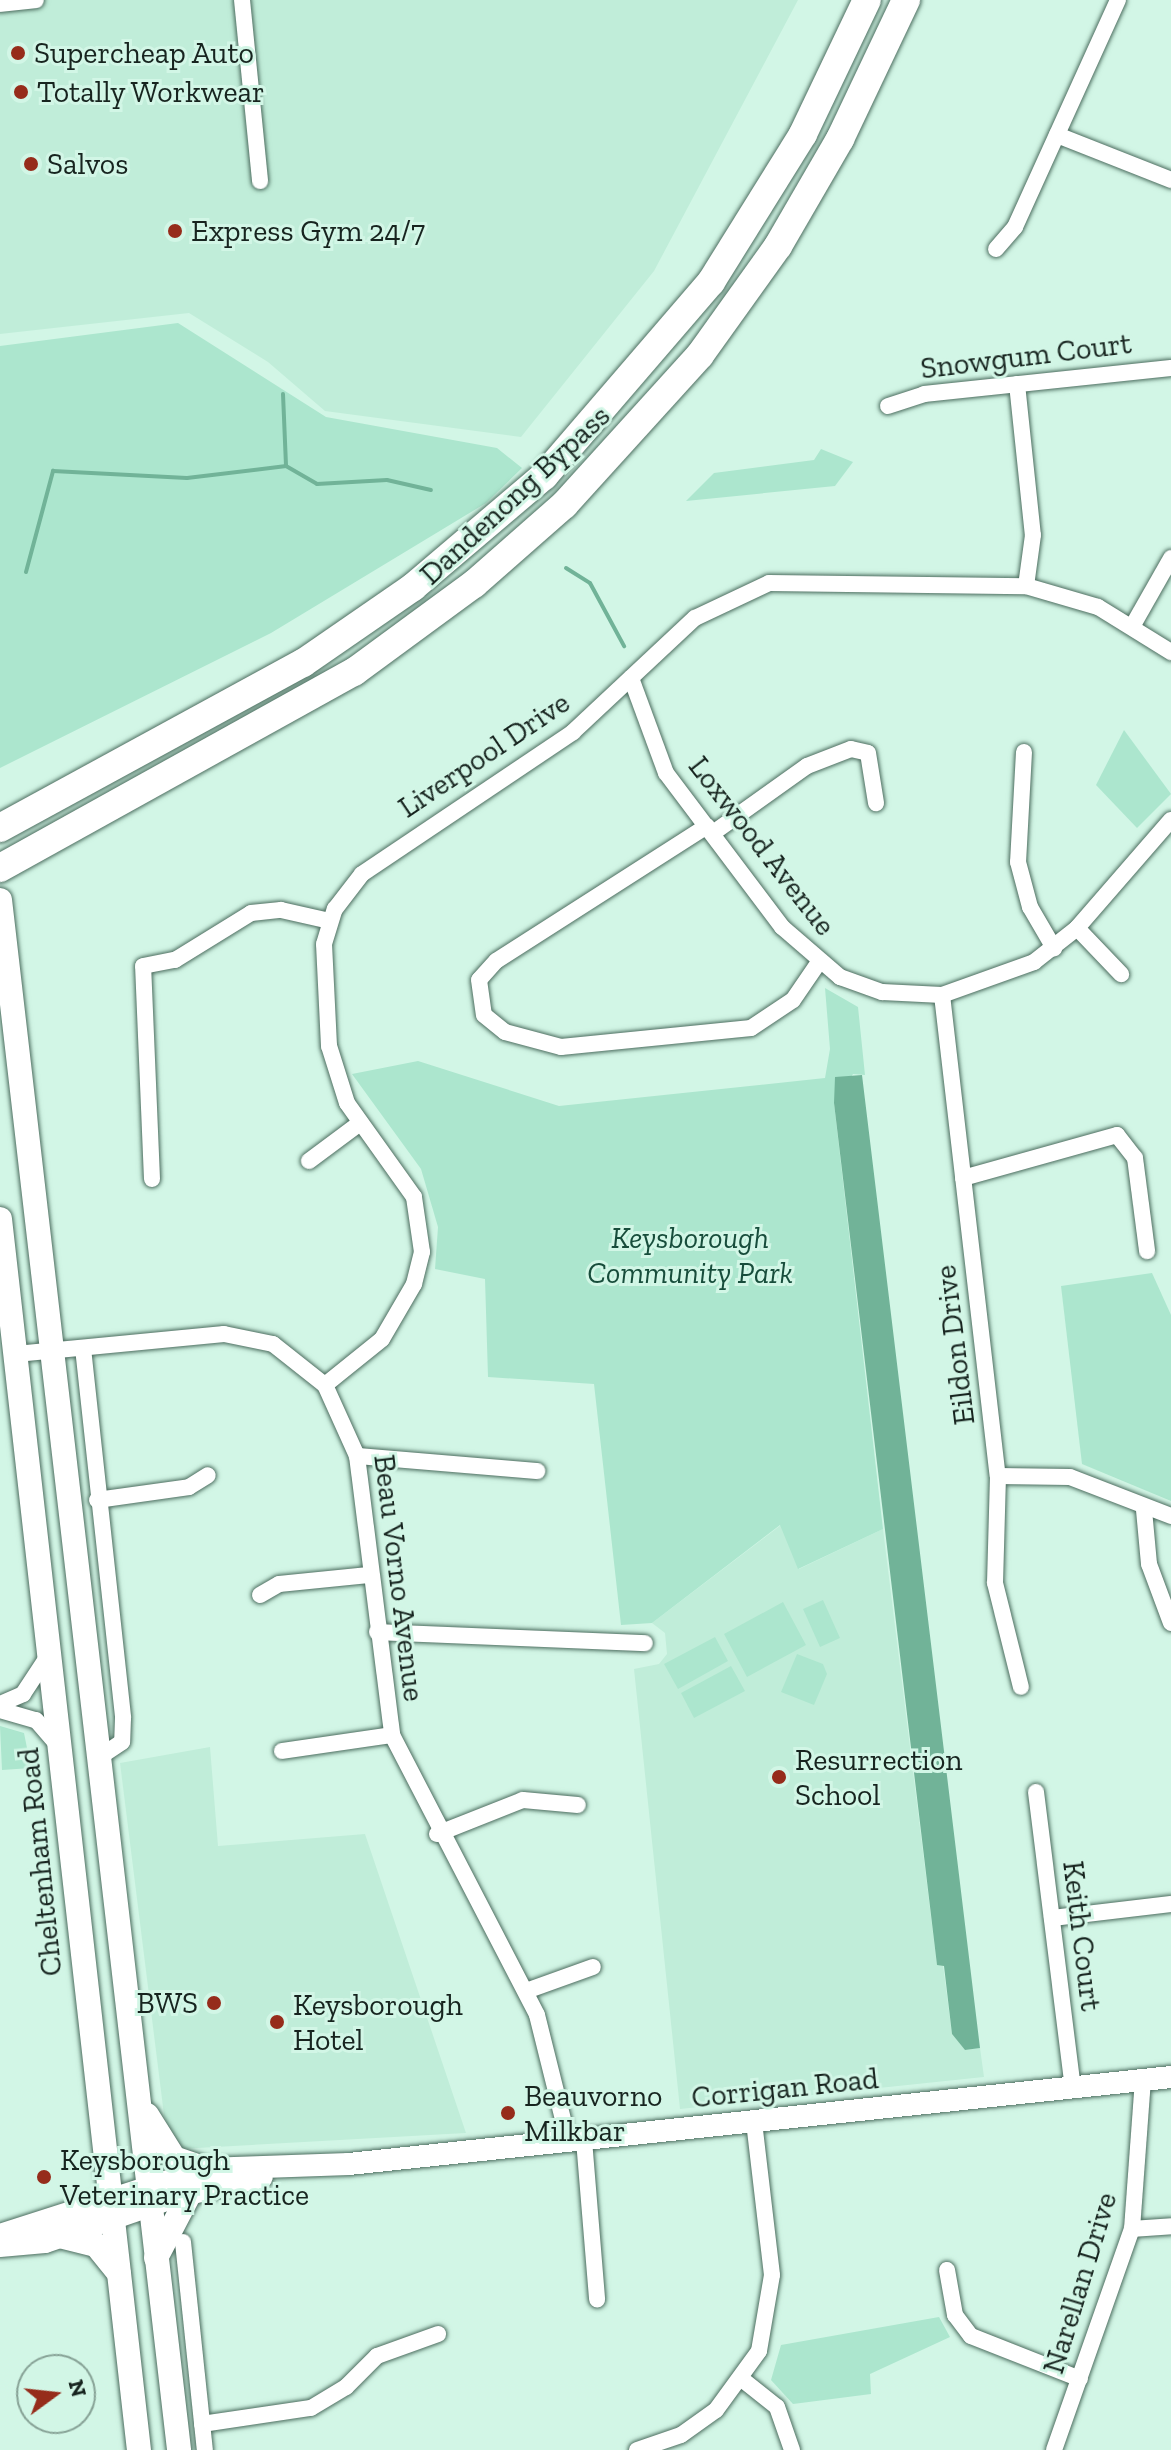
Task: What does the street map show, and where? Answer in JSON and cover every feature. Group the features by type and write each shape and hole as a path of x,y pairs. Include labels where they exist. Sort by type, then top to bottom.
{"highway":[{"name":"Dandenong Bypass","path":"11,822 303,663 504,512 544,476 711,282 803,134 867,0"},
{"name":"Dandenong Bypass","path":"0,868 322,692 435,615 564,505 692,364 778,246 840,139 906,0"}],"main road":[{"path":"0,900 179,2450"},
{"name":"Cheltenham Road","path":"0,1219 139,2450"},
{"name":"Corrigan Road","path":"0,2235 148,2181 206,2169 310,2167 1171,2077"},
{"path":"139,2099 174,2158 206,2169"},
{"name":"Corrigan Road","path":"0,2246 64,2237 190,2193 310,2167"},
{"path":"155,2259 190,2193"},
{"path":"64,2237 96,2245 120,2275"}],"street":[{"path":"0,4 36,0"},
{"path":"242,0 260,181"},
{"path":"996,249 1015,227 1118,0"},
{"path":"1057,135 1171,180"},
{"name":"Snowgum Court","path":"888,406 924,394 1171,368"},
{"path":"1017,384 1033,535 1026,586"},
{"path":"1133,625 1171,558"},
{"name":"Liverpool Drive","path":"325,1385 382,1339 414,1284 422,1252 414,1197 360,1123 329,1046 321,964 330,921 375,863 551,748 704,612 769,583 1026,586 1133,625 1171,652"},
{"name":"Loxwood Avenue","path":"631,678 666,773 782,927 819,962 882,992 942,995 994,982 1054,948 1077,928 1171,820"},
{"path":"819,962 793,1000 751,1028 561,1047 505,1032 484,1015 479,980 496,961 807,766 851,749 868,753 876,803"},
{"path":"1024,752 1018,862 1030,907 1054,948"},
{"path":"152,1179 143,966 175,960 251,913 281,910 330,921"},
{"path":"1077,928 1121,974"},
{"name":"Eildon Drive","path":"942,995 998,1476 995,1583 1021,1687"},
{"path":"309,1161 360,1123"},
{"path":"963,1178 1117,1135 1135,1158 1147,1251"},
{"name":"Beau Vorno Avenue","path":"16,1354 249,1337 292,1355 325,1385 357,1456 369,1575 392,1735 437,1834 526,1991 552,2073 561,2143"},
{"path":"83,1348 97,1500 123,1718 122,1742 98,1758"},
{"path":"357,1456 537,1471"},
{"path":"97,1500 189,1487 208,1475"},
{"path":"998,1476 1070,1477 1144,1510 1171,1516"},
{"path":"1144,1510 1149,1564 1171,1623"},
{"path":"260,1595 279,1584 369,1575"},
{"path":"377,1632 645,1643"},
{"path":"0,1704 23,1694 48,1655"},
{"path":"0,1710 36,1720 59,1746"},
{"path":"282,1751 392,1735"},
{"name":"Keith Court","path":"1036,1792 1073,2087"},
{"path":"437,1834 523,1800 578,1805"},
{"path":"1052,1918 1171,1904"},
{"path":"526,1991 593,1967"},
{"name":"Narellan Drive","path":"1054,2450 1134,2221 1140,2128 1136,2081"},
{"path":"637,2450 700,2424 743,2380 762,2342 772,2293 754,2122"},
{"path":"584,2140 597,2299"},
{"path":"1134,2221 1171,2225"},
{"path":"183,2242 205,2450"},
{"path":"947,2270 955,2315 971,2336 1080,2379"},
{"path":"202,2424 311,2408 346,2387 377,2356 438,2334"},
{"path":"743,2380 777,2407 792,2450"}],"shaded area":[{"path":"0,0 798,0 654,271 521,437 325,411 268,362 189,313 0,334"},
{"path":"862,1075 980,2048 965,2050 952,2034 944,1966 937,1965 834,1103 835,1077"},
{"name":"Resurrection School","path":"781,1525 799,1569 883,1529 937,1965 943,1965 952,2034 965,2050 980,2048 984,2077 680,2109 634,1669 659,1664 667,1654 665,1633 652,1623"},
{"path":"210,1747 218,1846 365,1834 466,2133 179,2149 164,2115 120,1763"}],"green space":[{"path":"178,323 326,417 497,448 522,468 486,503 271,633 0,768 0,346"},
{"path":"821,449 853,462 835,486 686,501 714,473 814,460"},
{"path":"1124,730 1171,794 1137,828 1096,785"},
{"name":"Keysborough Community Park","path":"825,988 858,1007 865,1075 853,1074 834,1103 883,1529 798,1569 780,1525 652,1623 621,1625 594,1384 488,1377 485,1279 435,1269 438,1227 421,1169 352,1074 418,1061 559,1106 825,1078 830,1049"},
{"path":"1152,1273 1171,1315 1171,1501 1082,1464 1061,1286"},
{"path":"823,1600 840,1638 820,1647 803,1609"},
{"path":"783,1602 806,1645 747,1677 724,1634"},
{"path":"715,1637 728,1661 678,1689 664,1664"},
{"path":"797,1654 823,1664 827,1674 814,1705 781,1692"},
{"path":"731,1666 745,1691 694,1718 681,1693"},
{"path":"0,1726 24,1733 31,1768 2,1770"},
{"path":"939,2317 950,2337 870,2374 871,2394 793,2404 771,2380 781,2345"}],"waterway":[{"path":"283,394 286,466"},
{"path":"26,572 53,471 187,478 286,466 317,484 387,480 431,490"},
{"path":"566,568 590,583 624,646"}],"place":[{"name":"Supercheap Auto","path":"18,53"},
{"name":"Totally Workwear","path":"21,92"},
{"name":"Salvos","path":"31,164"},
{"name":"Express Gym 24/7","path":"175,231"},
{"name":"Resurrection School","path":"779,1777"},
{"name":"BWS","path":"214,2003"},
{"name":"Keysborough Hotel","path":"277,2022"},
{"name":"Beauvorno Milkbar","path":"508,2113"},
{"name":"Keysborough Veterinary Practice","path":"44,2177"}]}
